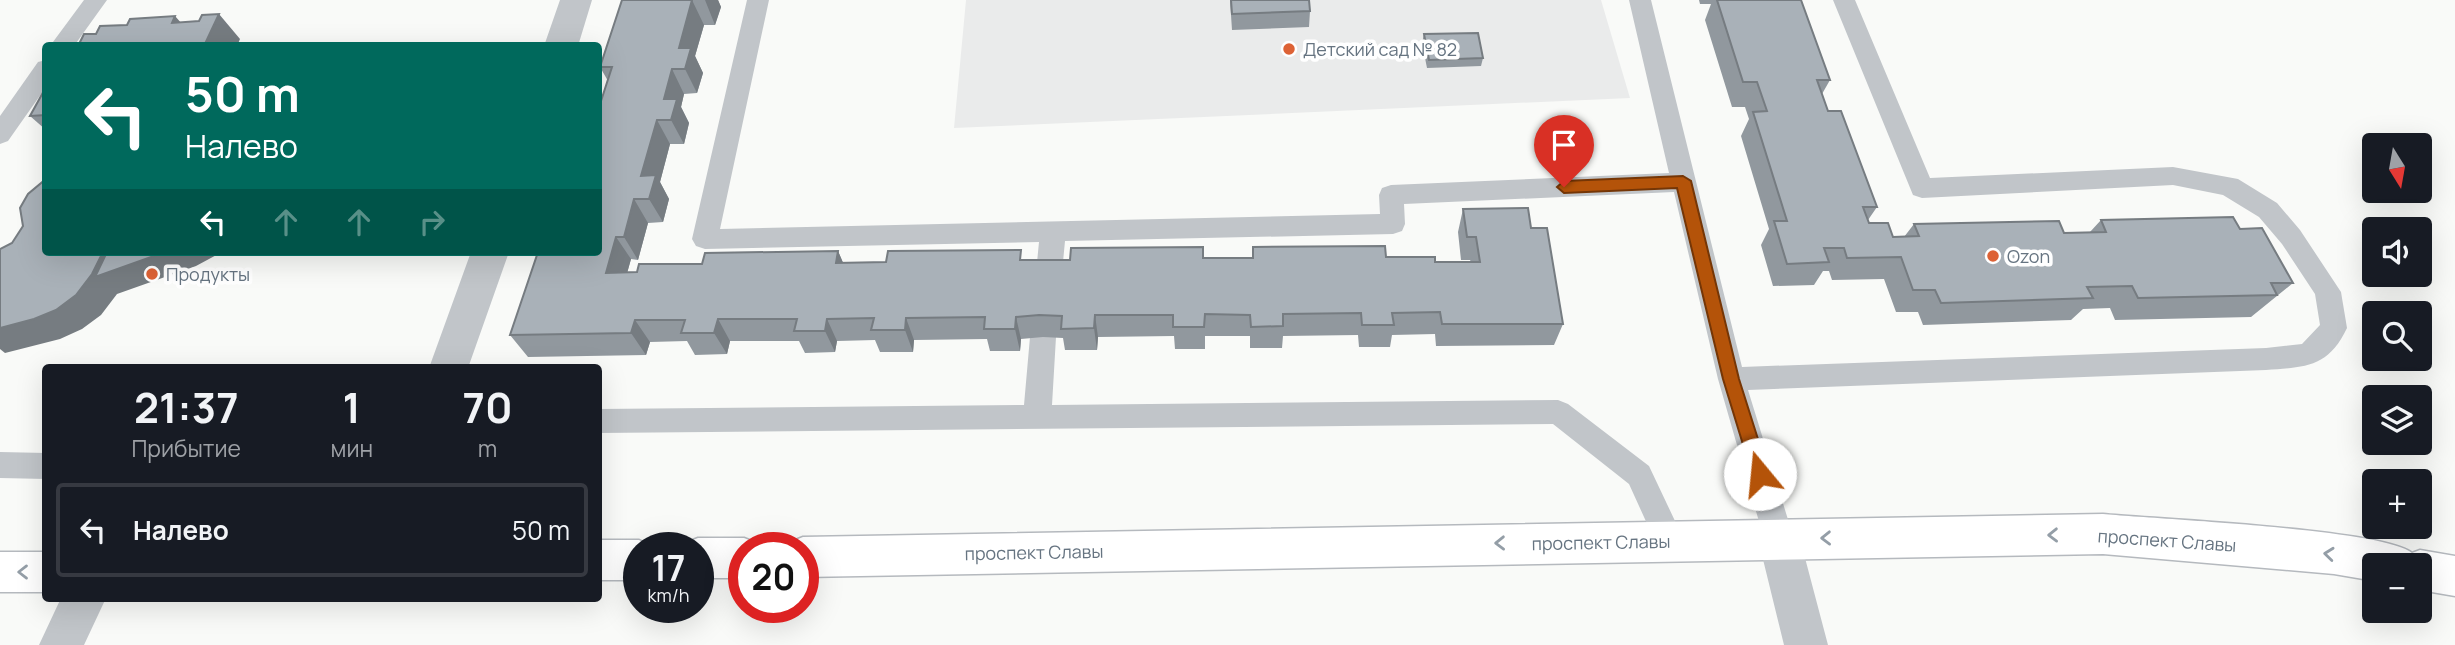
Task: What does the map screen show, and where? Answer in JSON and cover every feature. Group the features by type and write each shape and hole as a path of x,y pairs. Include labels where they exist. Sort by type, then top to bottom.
{"main road":[{"name":"проспект Славы","path":"819,556 2103,534 2334,554 2362,559"},
{"path":"602,560 623,560"},
{"path":"0,572 42,572"},
{"path":"2432,572 2455,576"}],"street":[{"path":"562,42 576,0"},
{"path":"449,364 489,256"},
{"path":"1779,539 1806,645"},
{"path":"61,645 82,602"}],"lane":[{"path":"64,42 96,0"},
{"path":"758,0 705,239 1393,224 1391,195 1683,181"},
{"path":"1640,0 1731,379 1779,539"},
{"path":"1731,379 2266,359 2309,355 2334,328 2328,292 2291,237 2269,210 2229,186 2174,176 1922,188 1844,0"},
{"path":"0,135 42,74"},
{"path":"1048,283 1053,232"},
{"path":"1037,416 1043,337"},
{"path":"602,421 1559,411 1639,475 1669,540"},
{"path":"0,465 42,466"}],"shaded area":[{"name":"Детский сад № 82","path":"966,0 1601,0 1630,98 954,128"}],"building":[{"path":"622,0 692,0 679,48 691,48 685,69 672,69 664,99 677,99 671,120 657,120 641,176 656,175 649,199 634,199 624,237 616,237 606,273 637,272 639,264 702,264 705,253 838,251 836,263 886,262 888,251 1021,250 1020,260 1070,260 1071,248 1203,247 1203,258 1253,258 1253,247 1385,246 1386,257 1435,257 1435,262 1480,262 1476,237 1467,237 1463,209 1528,208 1531,228 1547,228 1563,324 1442,324 1440,312 1392,313 1394,325 1362,325 1361,313 1283,314 1283,326 1251,327 1250,315 1205,314 1204,327 1173,327 1173,315 1095,315 1094,328 1061,329 1062,316 1039,315 1016,317 1015,329 984,329 985,317 906,318 905,330 871,330 874,318 827,319 825,331 794,331 797,319 718,319 714,333 681,333 685,320 635,320 631,333 510,335 537,256 602,256 602,98 612,67 602,67"},
{"path":"1231,0 1309,0 1310,11 1232,14"},
{"path":"1717,0 1801,0 1830,80 1817,80 1828,111 1841,111 1877,207 1863,207 1869,223 1888,223 1893,237 1919,236 1914,224 2059,221 2064,233 2106,232 2101,220 2233,217 2240,229 2262,228 2293,283 2271,283 2277,295 2138,298 2132,286 2087,287 2093,298 1941,303 1935,290 1913,290 1901,257 1847,258 1844,248 1824,248 1829,262 1787,264 1774,221 1787,221 1753,112 1767,111 1757,82 1743,82"},
{"path":"219,14 206,42 80,42 84,34 96,34 100,26 127,25 130,19 175,16 172,23 199,21 202,15"},
{"path":"1478,33 1483,58 1429,60 1424,34"},
{"path":"42,94 42,115 30,116"},
{"path":"42,182 42,256 101,256 92,274 76,295 56,310 0,328 0,249 12,243 23,226 20,208 28,194"},
{"path":"105,256 154,256 95,277"}],"place":[{"name":"Детский сад № 82","path":"1289,49"},
{"name":"Ozon","path":"1993,256"},
{"name":"Продукты","path":"152,274"}],"route":[{"path":"1564,187 1683,181 1731,379 1760,474"}]}
